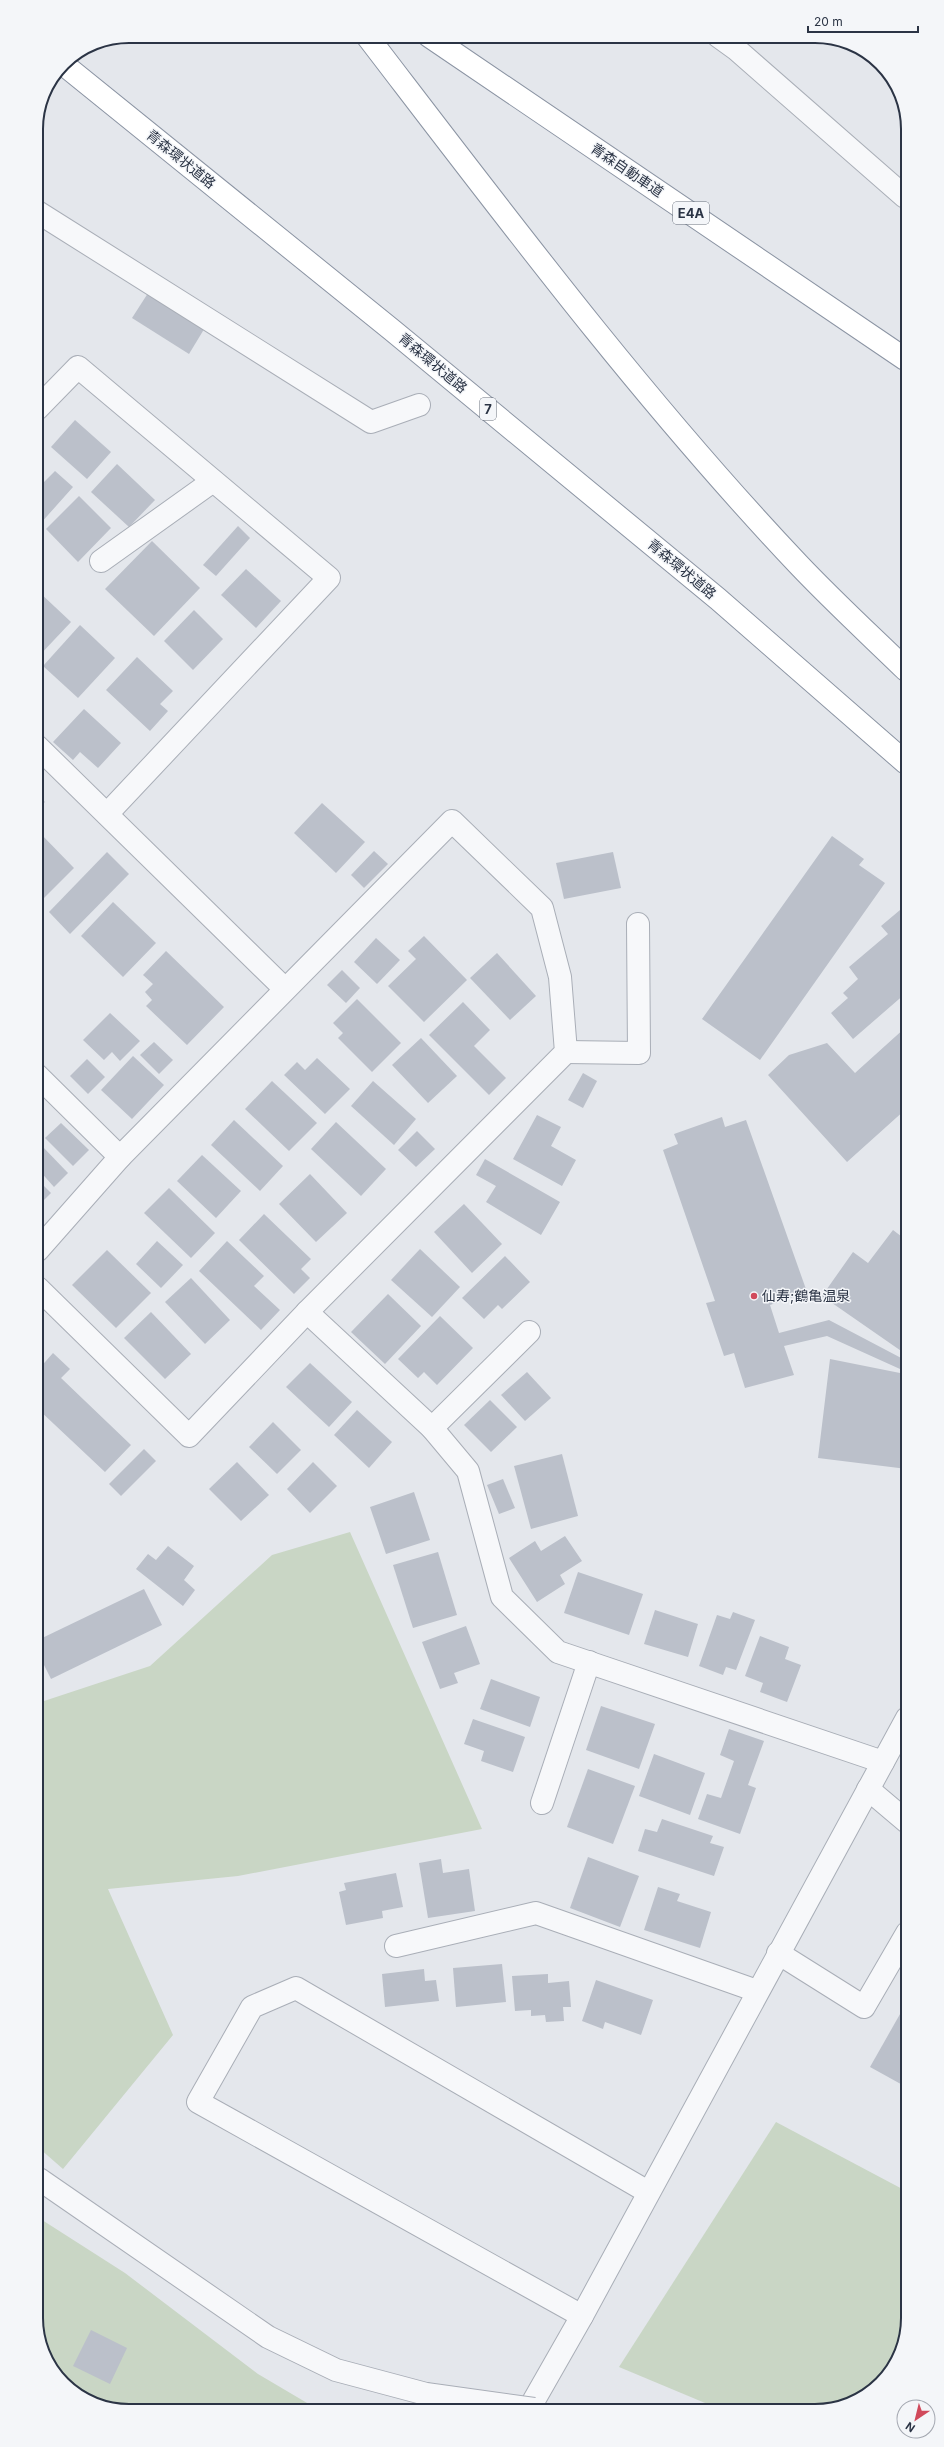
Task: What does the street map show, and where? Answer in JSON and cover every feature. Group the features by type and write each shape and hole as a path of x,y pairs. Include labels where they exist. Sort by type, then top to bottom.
{"highway":[{"path":"372,43 554,280 677,429 798,565 901,665"},
{"name":"青森自動車道","path":"439,43 901,356"},
{"name":"青森環状道路","path":"68,68 392,330 712,594 901,759"}],"street":[{"path":"728,43 901,193"},
{"path":"43,215 372,422 419,405"},
{"path":"43,403 78,367 329,578 107,814"},
{"path":"101,561 213,481"},
{"path":"43,752 285,989"},
{"path":"43,1244 120,1157 452,821 542,908 560,977 566,1052"},
{"path":"43,1293 189,1436 307,1312 566,1052 639,1053 638,924"},
{"path":"43,1080 120,1157"},
{"path":"307,1312 432,1428 468,1471 502,1597 558,1652 882,1762"},
{"path":"432,1428 529,1332"},
{"path":"542,1803 589,1662"},
{"path":"532,2404 582,2316 757,1991 901,1729"},
{"path":"868,1789 901,1817"},
{"path":"396,1946 536,1913 757,1991"},
{"path":"778,1953 864,2007 901,1943"},
{"path":"582,2316 198,2102 252,2007 296,1988 648,2192"},
{"path":"43,2183 268,2337 336,2370 426,2394 498,2404"}],"green space":[{"path":"350,1532 482,1829 238,1876 108,1889 173,2035 63,2169 43,2152 43,1701 150,1666 272,1555"},
{"path":"776,2122 901,2188 901,2318 898,2340 890,2361 880,2375 863,2390 837,2401 815,2404 707,2404 619,2367"},
{"path":"43,2221 125,2273 258,2374 309,2404 123,2404 107,2401 86,2393 72,2383 57,2366 46,2340 43,2318"}],"building":[{"path":"150,290 206,326 189,354 132,318"},
{"path":"75,420 111,452 87,479 51,447"},
{"path":"117,464 155,500 129,527 91,492"},
{"path":"55,471 73,487 43,521 43,483"},
{"path":"79,496 111,528 78,562 46,529"},
{"path":"238,526 250,538 216,576 203,565"},
{"path":"152,541 200,588 154,636 105,589"},
{"path":"246,569 281,601 256,628 221,595"},
{"path":"43,596 71,622 43,652"},
{"path":"194,610 223,639 193,670 164,641"},
{"path":"80,625 115,658 78,698 43,666"},
{"path":"137,657 173,691 160,704 168,711 150,731 106,690"},
{"path":"84,709 121,743 98,768 80,752 73,760 53,742"},
{"path":"322,803 365,842 336,873 294,833"},
{"path":"43,836 74,868 43,899"},
{"path":"832,836 864,859 859,865 885,883 760,1060 702,1019"},
{"path":"374,851 388,864 364,888 351,875"},
{"path":"107,852 129,874 70,934 49,912"},
{"path":"613,852 621,888 564,899 556,863"},
{"path":"113,902 156,943 123,977 81,936"},
{"path":"901,909 901,997 853,1039 831,1013 848,998 843,993 858,979 849,967 888,934 881,926"},
{"path":"424,936 467,980 424,1022 388,986 416,959 408,951"},
{"path":"376,938 400,960 377,984 354,962"},
{"path":"166,951 224,1007 187,1045 146,1006 152,1000 145,992 153,984 143,975"},
{"path":"497,953 536,996 510,1020 470,978"},
{"path":"342,970 360,988 346,1003 327,985"},
{"path":"357,999 401,1043 372,1072 338,1038 343,1033 333,1023"},
{"path":"463,1002 490,1030 474,1046 506,1078 489,1095 429,1035"},
{"path":"110,1013 140,1041 120,1061 112,1052 104,1060 83,1040"},
{"path":"901,1032 901,1113 847,1162 768,1075 789,1055 827,1043 855,1073"},
{"path":"421,1038 457,1076 428,1103 392,1065"},
{"path":"154,1042 173,1060 159,1074 140,1055"},
{"path":"133,1056 164,1085 132,1119 101,1090"},
{"path":"317,1058 350,1089 325,1114 284,1075 297,1062 305,1070"},
{"path":"87,1059 105,1077 88,1094 70,1076"},
{"path":"583,1073 597,1081 583,1108 568,1100"},
{"path":"272,1081 317,1123 289,1151 245,1109"},
{"path":"373,1081 416,1119 394,1145 351,1106"},
{"path":"537,1115 561,1127 551,1146 576,1160 562,1186 513,1159"},
{"name":"仙寿;鶴亀温泉","path":"722,1117 725,1127 746,1120 807,1292 770,1305 779,1333 829,1320 901,1358 901,1468 818,1458 830,1359 900,1373 900,1369 827,1336 784,1346 794,1375 745,1388 734,1353 724,1356 706,1303 715,1301 663,1150 678,1144 674,1134"},
{"path":"234,1120 283,1166 260,1191 211,1145"},
{"path":"336,1122 386,1169 361,1196 311,1149"},
{"path":"61,1123 89,1150 73,1166 45,1138"},
{"path":"417,1131 435,1149 416,1167 398,1150"},
{"path":"43,1147 68,1173 54,1187 43,1175"},
{"path":"202,1155 241,1191 216,1218 177,1181"},
{"path":"485,1159 560,1202 541,1235 486,1202 496,1186 476,1175"},
{"path":"310,1174 347,1213 316,1242 279,1204"},
{"path":"43,1185 51,1193 43,1201"},
{"path":"169,1188 215,1233 191,1258 144,1213"},
{"path":"464,1204 502,1244 472,1273 434,1232"},
{"path":"264,1214 311,1259 301,1269 310,1278 294,1294 239,1240"},
{"name":"仙寿;鶴亀温泉","path":"893,1230 901,1236 901,1351 822,1296 853,1252 868,1263"},
{"path":"157,1241 183,1265 161,1288 136,1264"},
{"path":"227,1241 264,1276 254,1286 280,1310 261,1330 199,1271"},
{"path":"420,1249 460,1287 432,1317 391,1280"},
{"path":"107,1250 151,1293 116,1328 72,1285"},
{"path":"505,1256 530,1282 502,1309 498,1305 484,1319 462,1298"},
{"path":"191,1278 230,1320 205,1344 165,1302"},
{"path":"388,1294 421,1326 385,1364 351,1332"},
{"path":"151,1312 191,1354 165,1379 124,1338"},
{"path":"440,1316 473,1348 437,1385 424,1372 418,1378 398,1359"},
{"path":"53,1353 70,1369 61,1378 131,1445 105,1472 43,1414 43,1364"},
{"path":"310,1363 352,1402 329,1427 286,1387"},
{"path":"527,1372 551,1398 525,1421 501,1395"},
{"path":"490,1400 517,1427 491,1452 464,1425"},
{"path":"357,1410 392,1442 369,1468 334,1435"},
{"path":"273,1422 301,1450 277,1474 249,1447"},
{"path":"144,1449 156,1461 121,1496 109,1484"},
{"path":"562,1454 578,1516 531,1529 514,1466"},
{"path":"237,1462 269,1495 241,1521 209,1489"},
{"path":"313,1462 337,1486 310,1513 287,1489"},
{"path":"503,1479 515,1508 499,1514 487,1485"},
{"path":"414,1492 430,1540 386,1554 370,1507"},
{"path":"565,1536 582,1561 560,1575 565,1584 537,1602 509,1558 535,1541 541,1551"},
{"path":"168,1546 194,1566 184,1580 195,1590 183,1606 136,1569 148,1554 156,1560"},
{"path":"438,1552 457,1615 413,1628 393,1565"},
{"path":"578,1572 643,1594 629,1635 564,1613"},
{"path":"144,1589 162,1625 51,1679 43,1663 43,1638"},
{"path":"655,1610 698,1624 688,1657 644,1644"},
{"path":"733,1612 755,1620 736,1670 726,1667 723,1675 699,1666 717,1615 730,1619"},
{"path":"466,1626 480,1664 454,1673 458,1683 440,1689 422,1642"},
{"path":"760,1636 789,1647 785,1659 801,1665 787,1702 760,1692 763,1683 745,1676"},
{"path":"491,1679 540,1697 530,1727 480,1709"},
{"path":"601,1706 655,1724 639,1769 586,1750"},
{"path":"473,1719 525,1737 513,1772 481,1761 484,1751 464,1744"},
{"path":"729,1729 764,1741 748,1785 756,1788 740,1834 698,1819 707,1794 721,1798 734,1761 720,1755"},
{"path":"654,1754 705,1773 690,1815 639,1796"},
{"path":"588,1769 635,1786 613,1844 567,1827"},
{"path":"662,1819 713,1836 710,1843 724,1847 714,1876 638,1851 645,1829 657,1832"},
{"path":"588,1857 639,1876 620,1927 570,1908"},
{"path":"441,1859 443,1873 469,1869 475,1911 428,1918 419,1863"},
{"path":"396,1873 403,1907 382,1911 383,1918 346,1925 339,1892 346,1890 344,1883"},
{"path":"658,1887 680,1894 677,1901 711,1912 700,1948 644,1930"},
{"path":"502,1964 506,2002 456,2007 453,1968"},
{"path":"424,1969 425,1981 436,1980 439,2001 385,2007 382,1974"},
{"path":"548,1974 548,1983 569,1981 571,2007 563,2007 564,2021 546,2022 545,2015 531,2016 531,2010 515,2011 512,1976"},
{"path":"596,1980 653,2000 641,2035 605,2022 603,2029 582,2021"},
{"path":"901,2012 901,2084 870,2067"},
{"path":"91,2330 127,2348 110,2384 73,2366"}],"place":[{"name":"仙寿;鶴亀温泉","path":"754,1296"}]}
